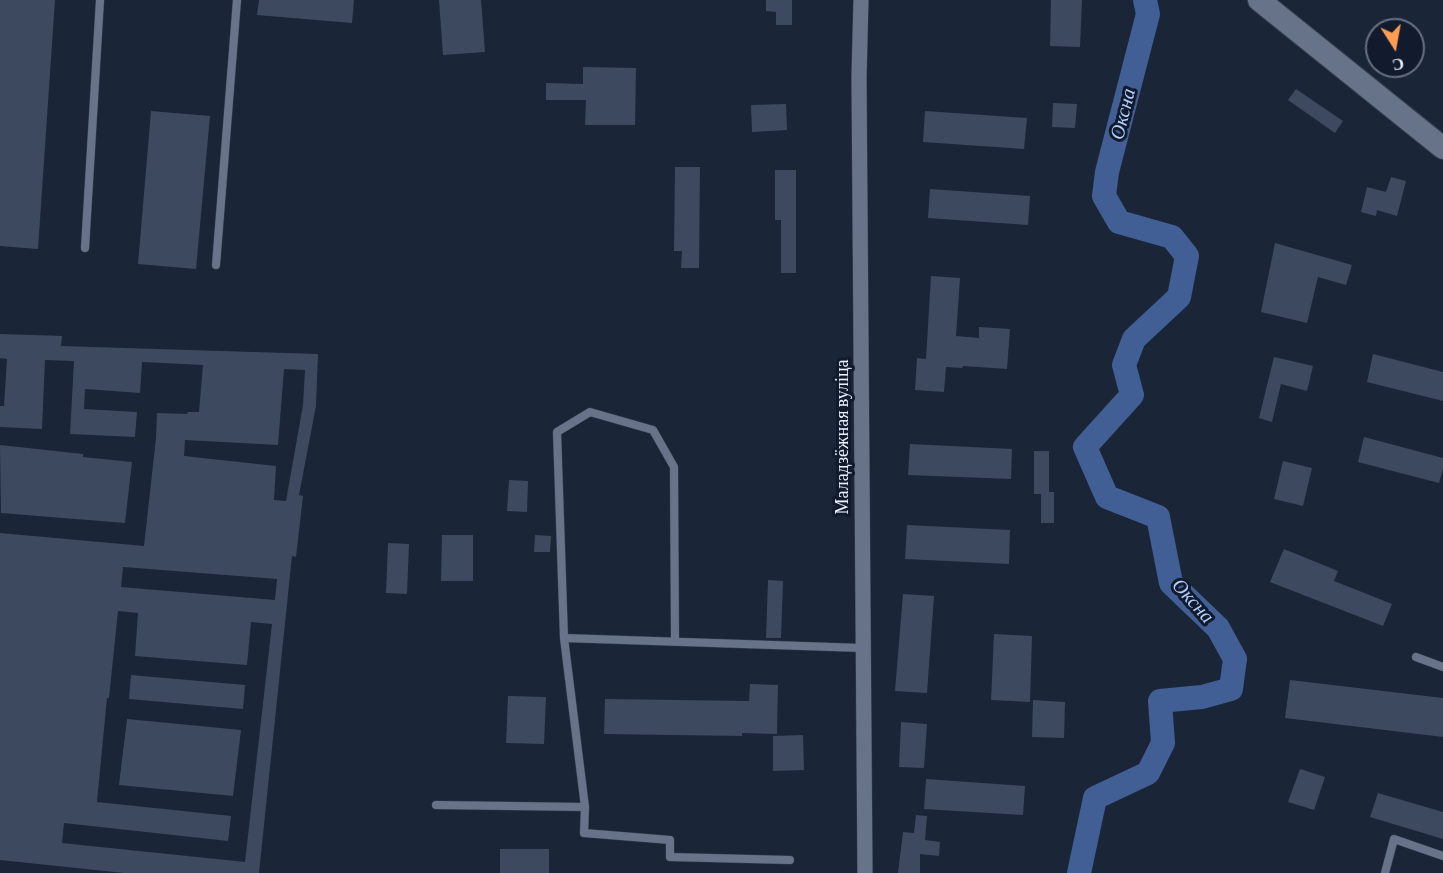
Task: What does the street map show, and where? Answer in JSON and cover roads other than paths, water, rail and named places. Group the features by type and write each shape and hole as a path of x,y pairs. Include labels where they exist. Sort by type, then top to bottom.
{"main road":[{"path":"1259,0 1443,148"}],"street":[{"name":"Маладзёжная вуліца","path":"861,0 862,648 865,873"}],"lane":[{"path":"85,248 100,0"},
{"path":"216,265 237,0"},
{"path":"675,640 674,467 653,430 590,412 557,432 564,638 585,807 584,833 670,840 670,857 790,860"},
{"path":"564,638 862,648"},
{"path":"1416,657 1443,667"},
{"path":"436,805 585,807"},
{"path":"1385,873 1394,839 1443,856"}],"waterway":[{"name":"Оксна","path":"1079,873 1095,798 1148,773 1163,743 1160,701 1202,697 1231,689 1235,659 1218,628 1171,583 1158,517 1107,497 1085,447 1132,395 1124,365 1134,339 1179,297 1187,256 1172,237 1119,222 1104,196 1107,172 1148,14 1145,0"}]}
